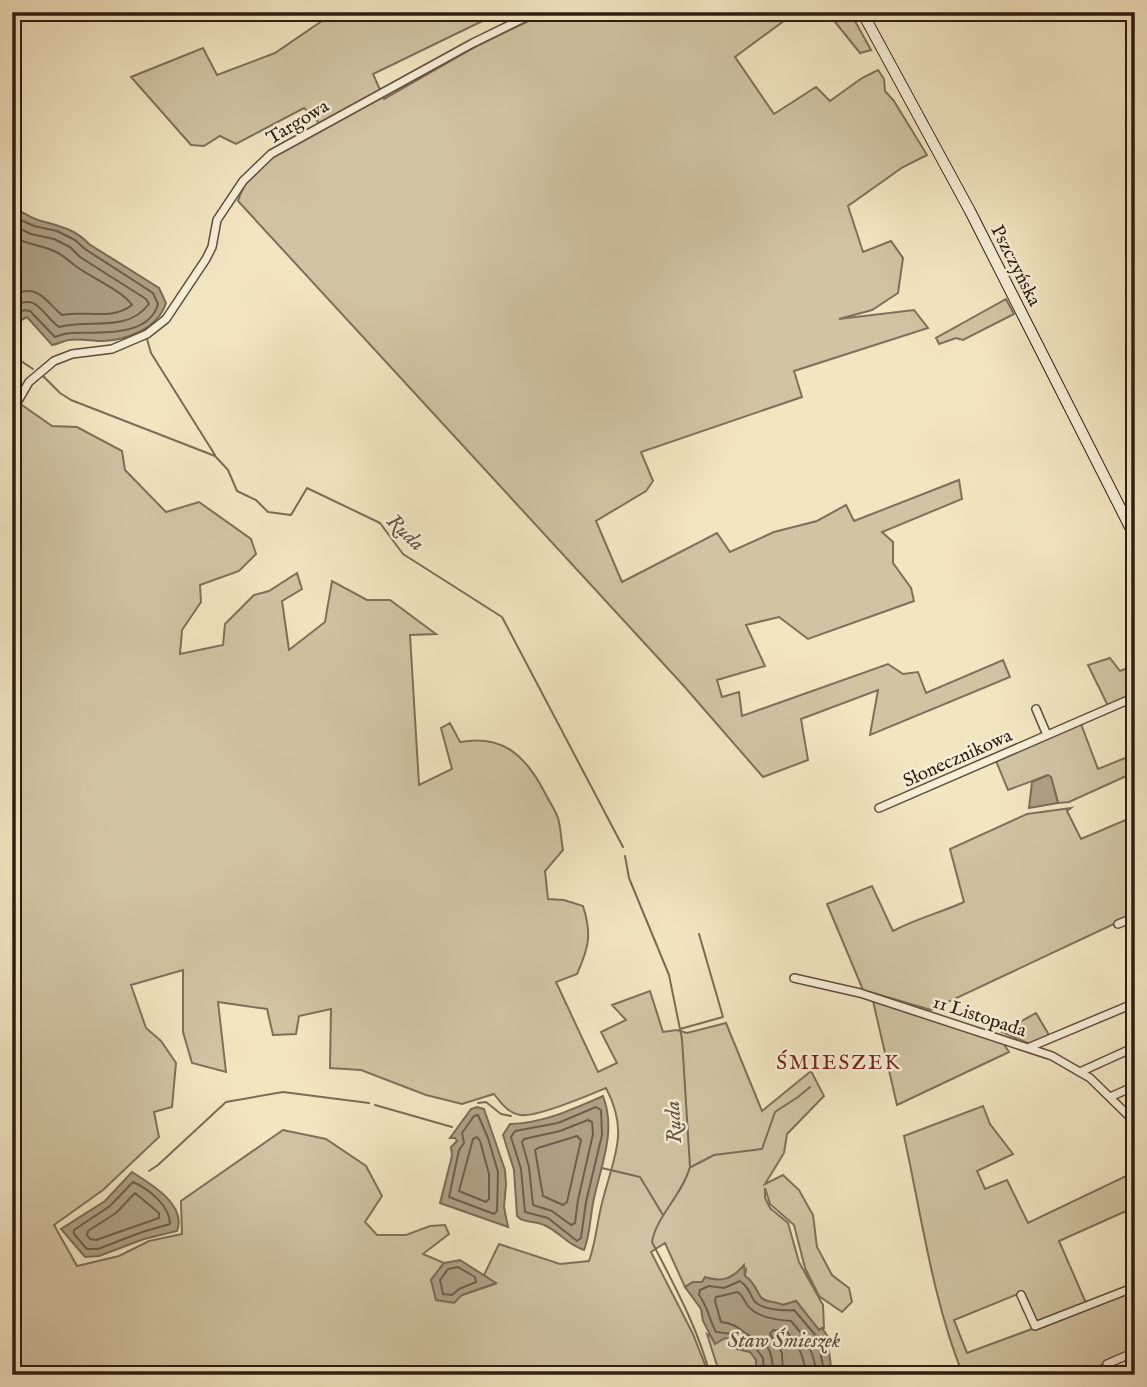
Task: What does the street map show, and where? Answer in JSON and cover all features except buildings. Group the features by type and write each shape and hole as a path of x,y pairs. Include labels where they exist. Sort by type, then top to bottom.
{"main road":[{"name":"Pszczyńska","path":"862,12 970,211 1135,537"}],"street":[{"name":"Targowa","path":"12,414 29,382 54,361 72,354 112,349 147,334 166,319 206,260 212,247 217,220 243,181 271,154 452,54 536,12"},
{"name":"Słonecznikowa","path":"879,808 1135,696"},
{"path":"1036,709 1047,735"},
{"path":"1118,924 1135,917"},
{"name":"11 Listopada","path":"794,978 860,993 1052,1056 1090,1078 1135,1122"},
{"path":"1029,1048 1135,1003"},
{"path":"1080,1072 1135,1047"},
{"path":"1110,1097 1135,1086"},
{"path":"1021,1295 1035,1326 1135,1287"},
{"path":"1107,1364 1135,1352"}],"shaded area":[{"path":"335,12 501,12 373,74 384,99 475,47 547,12 796,12 735,57 774,114 816,87 830,101 878,70 884,79 885,91 927,155 903,167 848,206 863,252 891,241 903,258 898,293 872,310 839,319 914,310 928,328 794,371 802,397 641,452 653,481 646,491 596,521 622,582 717,533 730,552 774,532 817,521 846,505 854,521 959,480 962,499 882,532 893,542 893,563 911,588 914,601 808,639 779,617 746,625 765,666 717,680 722,697 739,692 742,716 888,664 903,674 918,672 926,693 1003,660 1010,677 870,735 878,690 801,719 808,760 763,777 683,685 238,201 243,188 261,166 284,149 322,128 315,118 304,108 236,144 220,136 204,146 191,145 131,77 203,48 217,75 275,53"},
{"path":"827,12 850,12 871,50 860,53"},
{"path":"1006,299 1014,314 963,340 956,338 939,344 936,338"},
{"path":"12,398 52,426 77,427 122,451 125,470 166,512 199,502 251,539 256,554 239,571 200,585 201,602 182,630 180,654 223,645 225,624 254,595 269,591 297,573 302,589 282,601 289,650 325,622 332,581 367,600 390,600 436,634 410,635 419,785 452,769 441,728 450,723 460,742 489,741 501,745 521,758 538,780 558,818 563,850 545,871 548,899 564,900 583,906 588,925 587,948 577,974 556,982 598,1072 617,1063 601,1032 626,1020 612,1005 650,991 663,1032 677,1030 687,1033 726,1023 762,1111 811,1071 824,1096 787,1134 784,1153 765,1184 783,1175 799,1190 813,1215 817,1247 832,1275 849,1288 852,1302 842,1312 819,1296 805,1268 794,1225 770,1204 765,1188 765,1198 770,1208 788,1223 799,1262 823,1305 824,1328 819,1330 796,1301 783,1305 762,1298 745,1276 746,1269 722,1281 706,1278 702,1282 693,1282 685,1287 665,1243 651,1252 693,1334 709,1375 12,1375","holes":["183,970 183,1032 192,1063 226,1072 218,1002 267,1009 273,1035 296,1034 299,1016 331,1009 330,1068 361,1070 426,1095 462,1104 494,1094 508,1110 520,1115 550,1110 606,1088 617,1119 617,1146 589,1261 560,1264 499,1244 484,1275 495,1284 462,1295 431,1280 444,1263 423,1254 449,1234 445,1225 430,1226 406,1235 377,1235 365,1222 382,1196 366,1166 326,1139 283,1130 181,1201 182,1234 149,1241 119,1256 77,1266 54,1225 103,1190 159,1137 154,1112 172,1107 176,1063 161,1041 146,1028 131,985"]},
{"path":"1110,658 1120,671 1135,665 1135,693 1108,706 1088,665"},
{"path":"1081,724 1098,769 1135,754 1135,772 1069,802 1058,803 1051,777 1048,775 1008,790 996,761"},
{"path":"1071,808 1067,811 1081,839 1135,816 1135,914 931,1010 863,990 827,904 872,886 893,931 964,902 950,849 1027,814"},
{"path":"873,1001 1000,1038 1009,1052 897,1105"},
{"path":"1036,1013 1049,1035 1030,1044 1002,1032"},
{"path":"983,1106 990,1124 1013,1154 977,1171 985,1189 1007,1180 1028,1223 1126,1176 1135,1194 1135,1207 1059,1241 1086,1303 1036,1322 1023,1292 954,1320 967,1353 1135,1291 1135,1350 1079,1375 963,1375 936,1288 904,1136"},
{"path":"707,1334 717,1340 732,1336 762,1360 761,1375 720,1375"}],"water":[{"path":"12,208 72,231 159,288 166,303 162,312 141,331 103,341 73,339 52,345 27,317 12,325"},
{"path":"1048,775 1051,777 1058,803 1029,808 1032,782"},
{"path":"603,1096 607,1109 608,1136 584,1250 549,1228 517,1216 514,1170 503,1135 510,1124 546,1118"},
{"path":"471,1109 484,1109 505,1170 504,1207 508,1227 440,1203 452,1156 451,1147 457,1141 450,1138"},
{"path":"132,1172 157,1189 172,1204 179,1221 177,1231 144,1239 99,1256 85,1257 61,1229 105,1201"},
{"path":"460,1260 496,1283 462,1295 454,1303 436,1300 431,1280 444,1263"},
{"name":"Staw Śmieszek","path":"744,1265 745,1276 762,1298 783,1305 796,1301 819,1330 822,1328 828,1337 824,1341 829,1351 832,1375 756,1375 756,1360 750,1352 737,1349 731,1340 725,1338 715,1344 703,1321 701,1309 685,1287 693,1282 702,1282 705,1277 727,1278"}],"waterway":[{"path":"147,339 151,353 215,455"},
{"name":"Ruda","path":"12,355 33,369"},
{"name":"Ruda","path":"42,375 71,400 215,456 228,470 237,491 256,500 268,512 291,515 307,488 380,523 403,554 502,617 623,847"},
{"name":"Ruda","path":"625,856 629,878 669,975 682,1039 690,1167 658,1224 652,1242 692,1324 710,1375"},
{"path":"680,1029 723,1017 699,934"},
{"path":"691,1167 714,1155 762,1149 775,1112 810,1087"},
{"path":"149,1171 226,1102 283,1092 369,1103"},
{"path":"478,1103 486,1102 501,1114 511,1116"},
{"path":"375,1105 452,1127"},
{"path":"602,1168 640,1177 663,1215"}],"district":[{"name":"ŚMIESZEK","path":"839,1062"}]}
